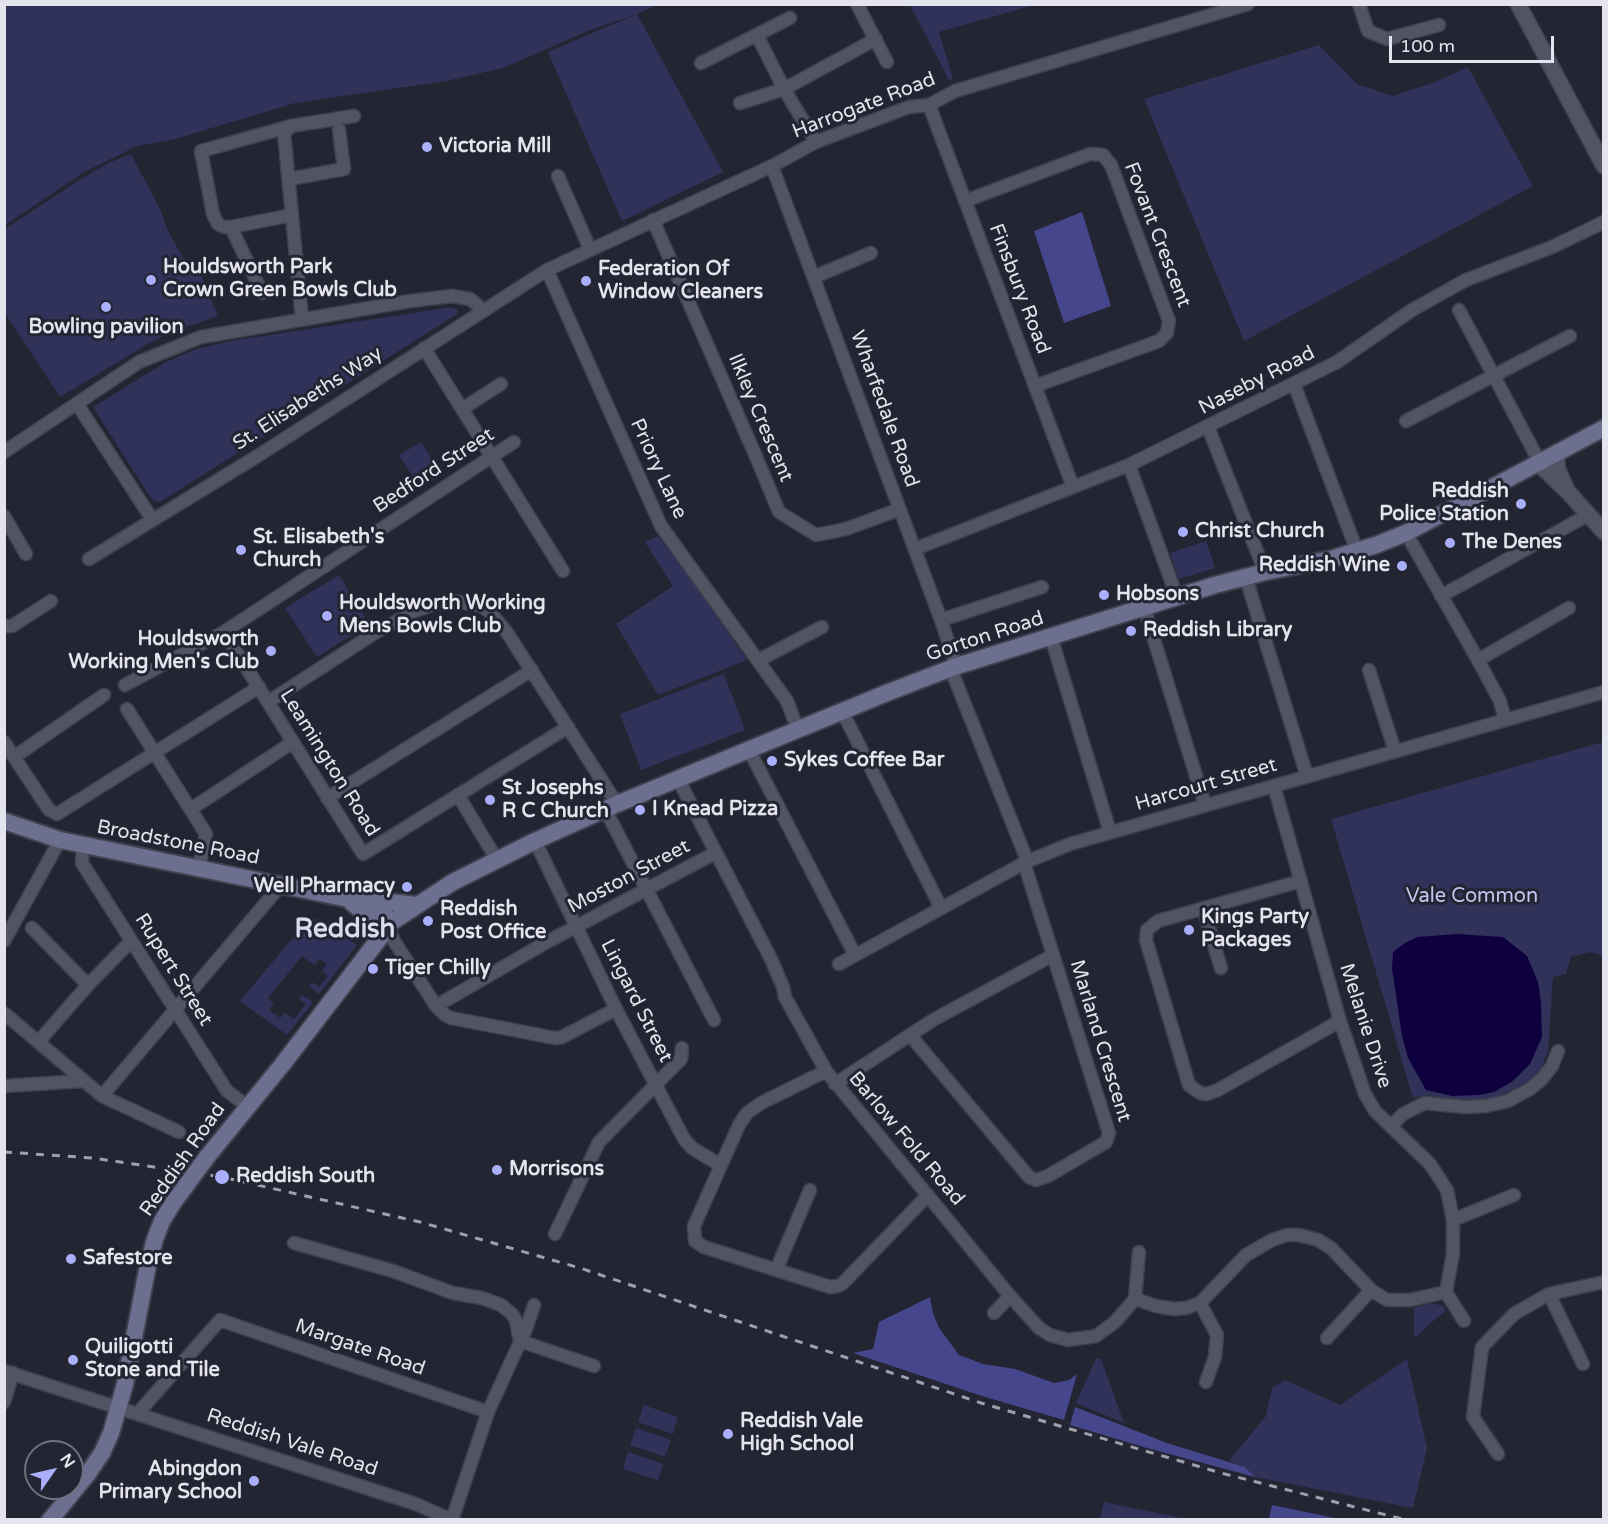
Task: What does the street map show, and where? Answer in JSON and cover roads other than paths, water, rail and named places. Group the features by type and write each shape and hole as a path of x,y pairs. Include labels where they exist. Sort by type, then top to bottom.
{"main road":[{"name":"Gorton Road","path":"388,927 416,905 453,882 535,841 611,806 842,711 954,667 1144,607 1265,572 1331,559 1406,533 1604,428"},
{"name":"Broadstone Road","path":"4,821 60,840 373,904 388,927"},
{"path":"346,898 380,899 416,905"},
{"name":"Reddish Road","path":"50,1520 87,1475 102,1453 111,1433 120,1407 148,1265 155,1239 170,1208 207,1157 282,1065 388,927"}],"street":[{"path":"857,4 887,62"},
{"name":"Harrogate Road","path":"483,310 547,270 772,166 816,142 909,107 929,105 955,91 1248,4"},
{"path":"1359,4 1368,31 1387,39 1439,25"},
{"path":"1518,4 1604,166"},
{"path":"700,63 790,18"},
{"path":"757,34 784,89 816,142"},
{"path":"740,103 784,89 876,39"},
{"name":"Finsbury Road","path":"929,105 1073,487"},
{"path":"292,215 231,227 218,224 213,214 201,151 291,126 354,116"},
{"path":"291,126 284,133 302,319"},
{"path":"289,179 344,169 339,130"},
{"name":"Fovant Crescent","path":"965,201 1090,154 1103,155 1111,165 1169,321 1167,333 1159,341 1035,386"},
{"name":"Wharfedale Road","path":"772,166 941,620 954,659 954,667"},
{"path":"558,176 590,249"},
{"name":"Ilkley Crescent","path":"652,220 758,459 778,512 816,535 846,529 900,509"},
{"name":"Naseby Road","path":"915,549 1129,465 1337,362 1431,298 1475,276 1552,247 1604,222"},
{"path":"231,227 262,293"},
{"path":"814,277 871,253"},
{"name":"Priory Lane","path":"547,270 661,526 787,701 798,730"},
{"path":"4,452 139,362 201,337 452,296 470,299 483,310"},
{"name":"St. Elisabeths Way","path":"89,559 256,457 483,310"},
{"path":"1459,310 1539,461 1547,473 1569,493 1604,532"},
{"path":"1406,421 1570,336"},
{"path":"424,348 563,571"},
{"path":"462,409 501,384"},
{"path":"1294,384 1357,551"},
{"path":"77,404 152,519"},
{"path":"1208,427 1265,572"},
{"name":"Bedford Street","path":"125,685 224,632 514,442"},
{"path":"1557,452 1556,462 1569,493"},
{"path":"1129,465 1177,597"},
{"path":"1442,596 1588,515"},
{"path":"4,516 26,554"},
{"path":"1406,533 1500,701 1505,720"},
{"path":"1246,578 1307,776"},
{"path":"941,620 1042,587"},
{"path":"4,626 12,626 51,601"},
{"path":"268,702 378,631 415,611 437,603 455,601 481,606 490,612 506,631 568,727 611,806 646,889 714,1020"},
{"path":"1144,607 1205,805"},
{"path":"1478,660 1569,608"},
{"path":"759,660 822,627"},
{"name":"Leamington Road","path":"224,632 363,854 458,795"},
{"path":"1051,637 1110,832"},
{"name":"Marland Crescent","path":"910,1035 1029,1177 1036,1180 1048,1176 1106,1142 1109,1132 1053,955 1025,855 954,677 954,667"},
{"path":"327,798 532,670"},
{"path":"1369,670 1395,751"},
{"path":"4,742 49,810 57,814 259,687"},
{"name":"Harcourt Street","path":"839,964 1026,862 1070,844 1604,692"},
{"path":"14,757 104,695"},
{"path":"127,709 206,834 199,868"},
{"path":"842,711 941,908"},
{"path":"497,860 458,795 568,727"},
{"path":"191,809 293,742"},
{"path":"749,750 855,955"},
{"name":"Barlow Fold Road","path":"678,779 771,959 785,997 826,1071 1010,1296 1039,1328 1050,1335 1068,1340 1096,1336 1115,1322 1135,1299"},
{"name":"Melanie Drive","path":"1274,786 1340,1021 1365,1094 1375,1112 1430,1164 1447,1191 1453,1220 1453,1254 1446,1292"},
{"path":"4,941 60,840"},
{"name":"Lingard Street","path":"535,841 616,1009 684,1139 692,1148 720,1165"},
{"name":"Rupert Street","path":"83,845 82,864 227,1091 247,1106"},
{"name":"Moston Street","path":"436,1006 715,853"},
{"path":"1301,881 1158,921 1147,930 1146,940 1190,1085 1200,1093 1213,1093 1340,1021"},
{"path":"102,1096 281,885"},
{"path":"1203,908 1221,968"},
{"path":"388,927 394,942 436,1006 452,1018 555,1038 562,1037 616,1009"},
{"path":"32,928 88,985"},
{"path":"39,1041 88,985 131,941"},
{"path":"836,1084 933,1020 1053,955"},
{"path":"4,1013 102,1096 179,1132"},
{"path":"555,1234 599,1142 681,1059 682,1048"},
{"path":"1391,1126 1403,1114 1425,1103 1465,1107 1486,1106 1508,1101 1530,1089 1542,1079 1552,1066 1558,1051"},
{"path":"826,1071 761,1103 747,1113 720,1165 694,1226 695,1241 704,1247 830,1287 837,1286 842,1284 928,1196"},
{"path":"4,1086 83,1081"},
{"path":"777,1269 810,1190"},
{"path":"1453,1220 1514,1195"},
{"path":"1139,1252 1135,1299 1156,1306 1186,1308 1200,1303 1246,1255 1272,1240 1287,1235 1299,1235 1318,1240 1331,1248 1371,1290 1387,1300 1410,1300 1446,1292 1464,1321"},
{"path":"294,1243 393,1271 453,1293 482,1298 501,1305 512,1314 516,1321 520,1341"},
{"path":"1498,1454 1473,1417 1482,1347 1514,1314 1549,1294 1604,1282"},
{"path":"1327,1338 1371,1290"},
{"path":"1549,1294 1583,1364"},
{"path":"993,1315 1010,1296"},
{"path":"1200,1303 1217,1335 1215,1357 1206,1382"},
{"path":"447,1519 488,1412 534,1305"},
{"name":"Margate Road","path":"138,1413 220,1320 488,1412"},
{"path":"520,1341 594,1366"},
{"path":"4,1402 9,1372"},
{"name":"Reddish Vale Road","path":"9,1372 416,1504 447,1519"}],"railway":[{"path":"4,1152 93,1158 222,1177 420,1222 580,1268 981,1403 1221,1473 1406,1520"}],"place":[{"name":"Victoria Mill","path":"427,147"},
{"name":"Houldsworth Park Crown Green Bowls Club","path":"151,280"},
{"name":"Federation Of Window Cleaners","path":"586,281"},
{"name":"Bowling pavilion","path":"106,307"},
{"name":"Reddish Police Station","path":"1521,504"},
{"name":"Christ Church","path":"1183,532"},
{"name":"The Denes","path":"1450,543"},
{"name":"St. Elisabeth's Church","path":"241,550"},
{"name":"Reddish Wine","path":"1402,566"},
{"name":"Hobsons","path":"1104,595"},
{"name":"Houldsworth Working Mens Bowls Club","path":"327,616"},
{"name":"Reddish Library","path":"1131,631"},
{"name":"Houldsworth Working Men's Club","path":"271,651"},
{"name":"Sykes Coffee Bar","path":"772,761"},
{"name":"St Josephs R C Church","path":"490,800"},
{"name":"I Knead Pizza","path":"640,810"},
{"name":"Well Pharmacy","path":"407,887"},
{"name":"Reddish Post Office","path":"428,921"},
{"name":"Kings Party Packages","path":"1189,930"},
{"name":"Tiger Chilly","path":"373,969"},
{"name":"Morrisons","path":"497,1170"},
{"name":"Reddish South","path":"222,1177"},
{"name":"Safestore","path":"71,1259"},
{"name":"Quiligotti Stone and Tile","path":"73,1360"},
{"name":"Reddish Vale High School","path":"728,1434"},
{"name":"Abingdon Primary School","path":"254,1481"}],"district":[{"name":"Reddish","path":"345,930"}],"park label":[{"name":"Vale Common","path":"1472,897"}]}
